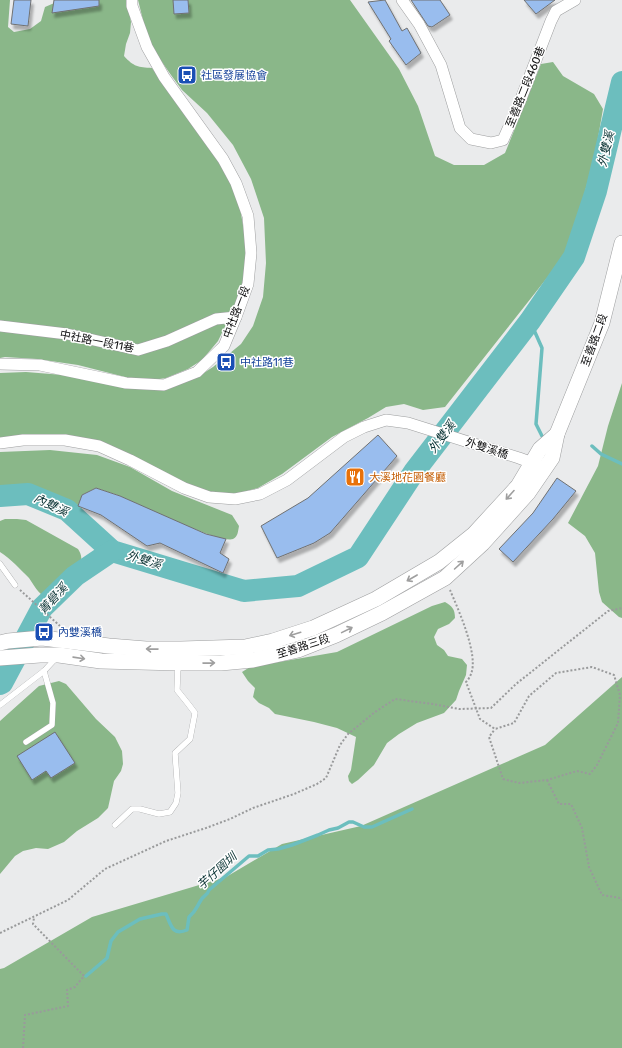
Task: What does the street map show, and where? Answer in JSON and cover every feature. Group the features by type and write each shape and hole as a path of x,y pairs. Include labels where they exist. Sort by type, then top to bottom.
{"street":[{"name":"中社路一段","path":"0,364 40,365 126,383 164,384 197,372 224,346 248,284 251,253 248,216 236,183 223,160 161,72 147,47 132,6 132,0"},
{"name":"至善路二段460巷","path":"402,0 419,24 441,65 460,128 471,139 491,143 503,140 556,11 575,0"},
{"name":"至善路二段","path":"532,463 540,449 557,434 602,323 622,243"},
{"name":"中社路一段11巷","path":"0,326 67,334 138,350 167,341 216,319 236,317"},
{"name":"外雙溪橋","path":"0,443 23,440 65,440 99,446 184,488 209,497 235,499 260,494 287,480 344,437 364,427 386,420 408,423 532,463"},
{"name":"至善路三段","path":"5,657 59,655 101,661 178,664 221,663 253,660 298,650 342,632 382,613 445,578 483,543 528,493 532,463"},
{"name":"至善路三段","path":"4,642 42,638 146,649 181,649 245,646 273,640 313,628 376,598 438,562 474,534 518,486 532,463"}],"lane":[{"path":"0,564 15,585"},
{"path":"0,705 44,671 59,655"},
{"path":"115,825 132,809 140,809 159,814 170,812 176,803 178,793 175,753 190,739 195,713 177,690 178,664"},
{"path":"26,742 52,725 53,703 44,671"}],"path":[{"path":"445,578 464,621 473,658 472,674 466,682 480,719 495,729"},
{"path":"15,585 59,626"},
{"path":"0,933 34,918 68,900 105,869 166,841 230,819 253,808 294,794 317,784 326,778 340,745 348,734 375,712 395,699 459,709 491,708 516,684 608,611 622,608"},
{"path":"592,666 614,675 620,695 618,723 597,765 590,774 577,771 547,780 519,783 503,779 489,737 495,729 514,723 530,696 556,672 592,666"},
{"path":"547,780 559,804 571,804 582,828 589,867 602,895 620,898 622,900"},
{"path":"23,1048 25,1015 68,1006 67,990 75,987 84,976 33,924 34,918"}],"green space":[{"path":"0,0 10,0 8,27 14,32 30,29 41,21 45,7 59,1 127,0 131,22 130,33 124,56 136,66 152,68 210,149 232,183 240,208 246,242 245,274 235,306 218,341 202,360 188,369 166,378 153,380 129,378 78,365 37,359 0,358"},
{"path":"138,0 350,0 399,69 418,106 435,156 454,165 484,165 505,153 541,64 553,62 563,76 594,94 603,109 595,155 569,250 445,407 423,410 404,404 386,407 332,437 282,474 258,488 236,494 207,492 102,442 49,434 0,439 0,373 26,372 63,375 131,387 196,378 213,367 241,344 253,326 263,297 266,263 264,218 251,179 233,145 207,113 182,90 155,52 146,32"},
{"path":"622,383 622,618 602,602 599,592 595,553 585,536 568,523 598,466 608,426"},
{"path":"50,450 97,455 130,467 172,491 232,515 239,526 237,535 233,539 212,536 119,496 96,488 82,495 78,506 63,504 46,495 28,491 10,489 0,490 0,452"},
{"path":"5,519 26,520 78,549 81,557 80,566 46,597 43,596 38,592 29,578 12,561 0,552 0,521"},
{"path":"445,602 453,608 455,618 449,624 438,629 434,637 437,645 444,650 448,656 462,659 467,665 466,675 456,700 444,713 417,723 387,743 374,765 352,784 349,781 348,776 351,770 356,737 337,728 275,714 253,697 255,688 242,672 250,667 337,652 432,606"},
{"path":"622,677 622,1048 0,1048 0,969 92,917 226,877 282,844 361,826 545,745"},
{"path":"59,681 66,684 96,719 115,737 122,751 123,764 121,771 114,781 108,808 98,818 77,831 64,842 48,849 36,848 23,851 15,856 0,874 0,721 39,686"}],"building":[{"path":"14,0 31,0 28,26 11,24"},
{"path":"54,0 99,0 99,6 52,13"},
{"path":"173,0 188,0 189,13 174,14"},
{"path":"385,0 402,31 407,28 421,53 406,65 389,41 391,39 368,2"},
{"path":"411,0 440,0 450,15 432,27 428,26"},
{"path":"524,0 555,0 536,14"},
{"name":"大溪地花園餐廳","path":"378,435 397,456 330,533 314,543 277,558 261,526 308,498"},
{"path":"557,478 576,491 553,519 513,562 499,549 533,513"},
{"path":"96,488 120,496 206,534 226,539 220,553 229,559 223,573 160,543 147,546 101,515 78,506 82,495"},
{"path":"55,732 75,763 51,778 46,771 32,780 17,756"}],"waterway":[{"name":"外雙溪","path":"0,496 28,494 67,510 112,551 244,591 298,586 358,557 414,472 530,321 574,257 596,191 622,82"},
{"path":"530,321 542,348 536,424 542,436"},
{"path":"592,446 601,454 622,464"},
{"name":"菁礐溪","path":"0,684 2,683 42,608 75,576 112,551"},
{"name":"芋仔園圳","path":"86,976 107,958 111,941 118,932 140,919 166,914 175,930 178,932 187,930 189,917 195,911 209,890 249,856 258,856 268,850 292,845 329,830 338,828 349,822 353,822 364,827 372,827 412,809"}],"place":[{"name":"社區發展協會","path":"187,75"},
{"name":"中社路11巷","path":"226,362"},
{"name":"大溪地花園餐廳","path":"355,477"},
{"name":"內雙溪橋","path":"44,632"}],"water label":[{"name":"內雙溪","path":"51,505"}]}
